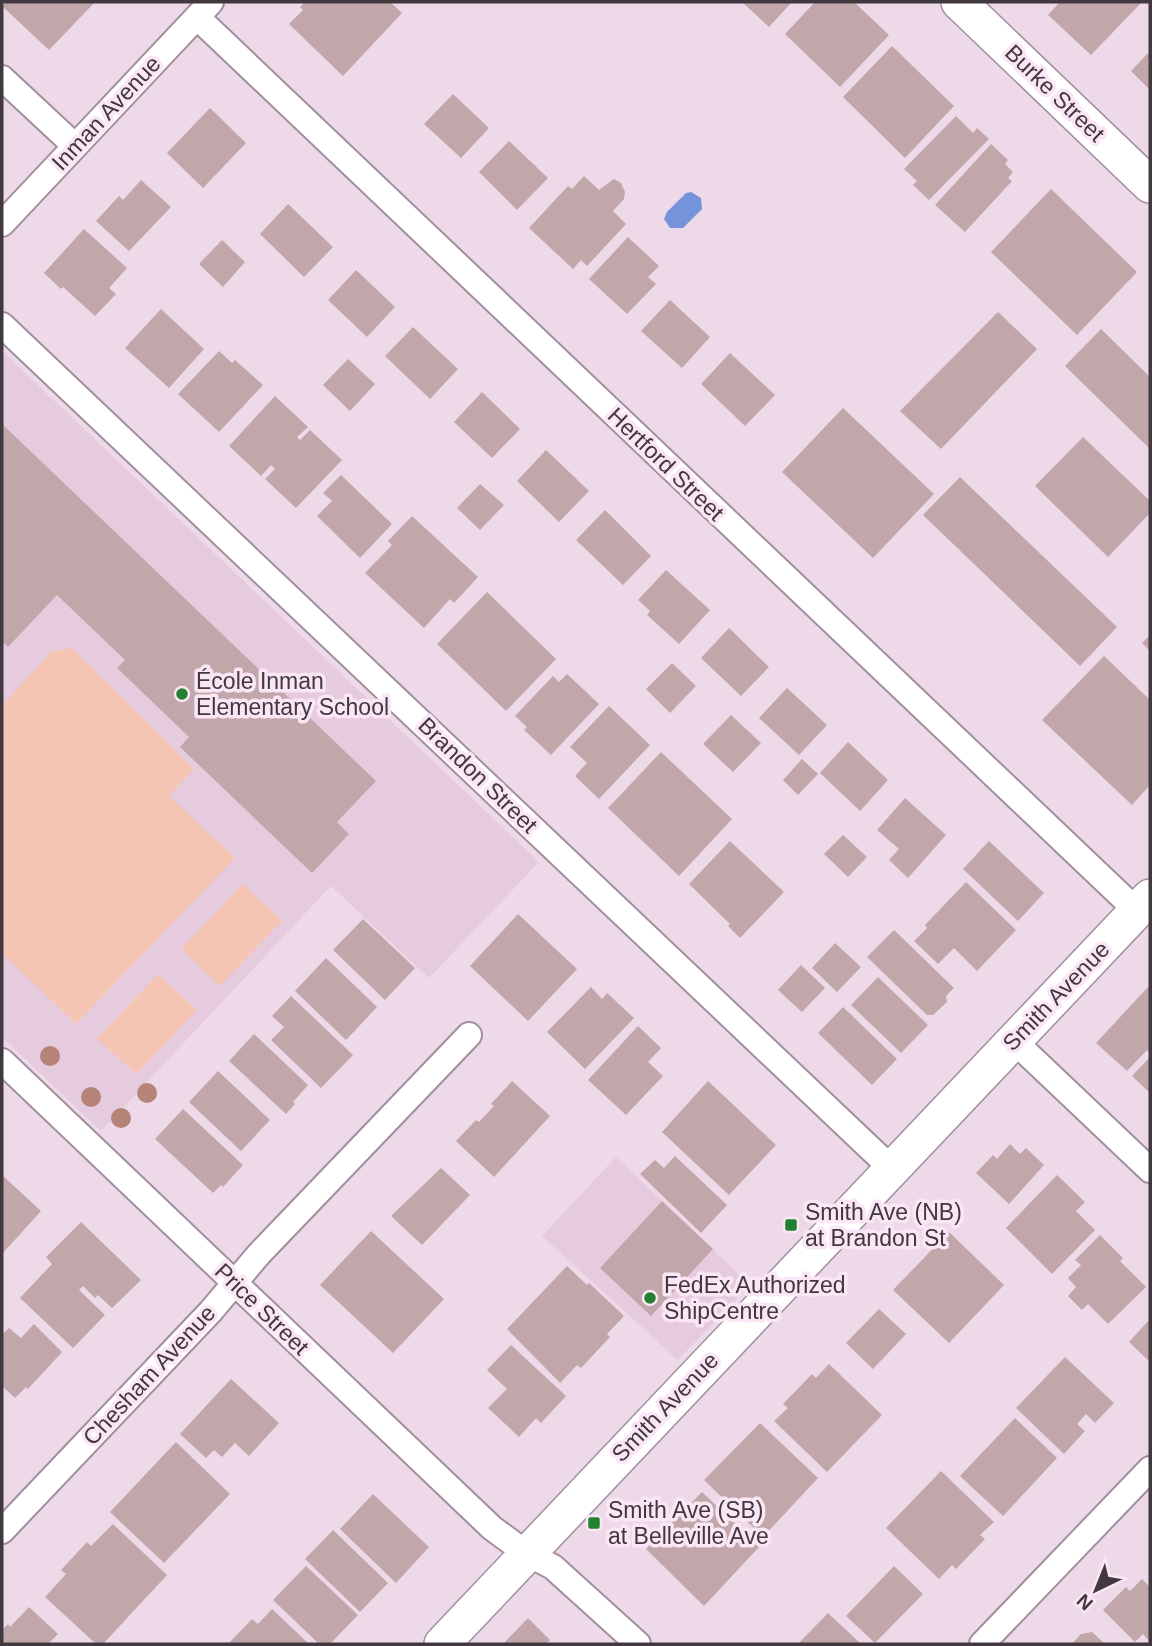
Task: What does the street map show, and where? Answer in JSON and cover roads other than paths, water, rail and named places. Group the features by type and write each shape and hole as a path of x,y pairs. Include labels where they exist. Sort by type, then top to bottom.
{"street":[{"name":"Burke Street","path":"959,2 1150,185"},
{"name":"Inman Avenue","path":"2,224 204,9"},
{"name":"Hertford Street","path":"204,9 1144,904"},
{"path":"2,78 75,146"},
{"name":"Brandon Street","path":"2,325 892,1169"},
{"name":"Smith Avenue","path":"442,1644 1144,904"},
{"name":"Chesham Avenue","path":"2,1531 211,1311 258,1254 469,1035"},
{"path":"1013,1040 1150,1170"},
{"name":"Price Street","path":"2,1061 492,1528 526,1553 552,1567 638,1644"},
{"path":"982,1644 1150,1469"}],"water":[{"path":"691,192 701,198 702,209 683,228 670,228 664,219 667,212 686,193"}],"place":[{"name":"École Inman Elementary School","path":"182,694"},
{"name":"Smith Ave (NB) at Brandon St","path":"791,1225"},
{"name":"FedEx Authorized ShipCentre","path":"650,1298"},
{"name":"Smith Ave (SB) at Belleville Ave","path":"594,1523"}]}
